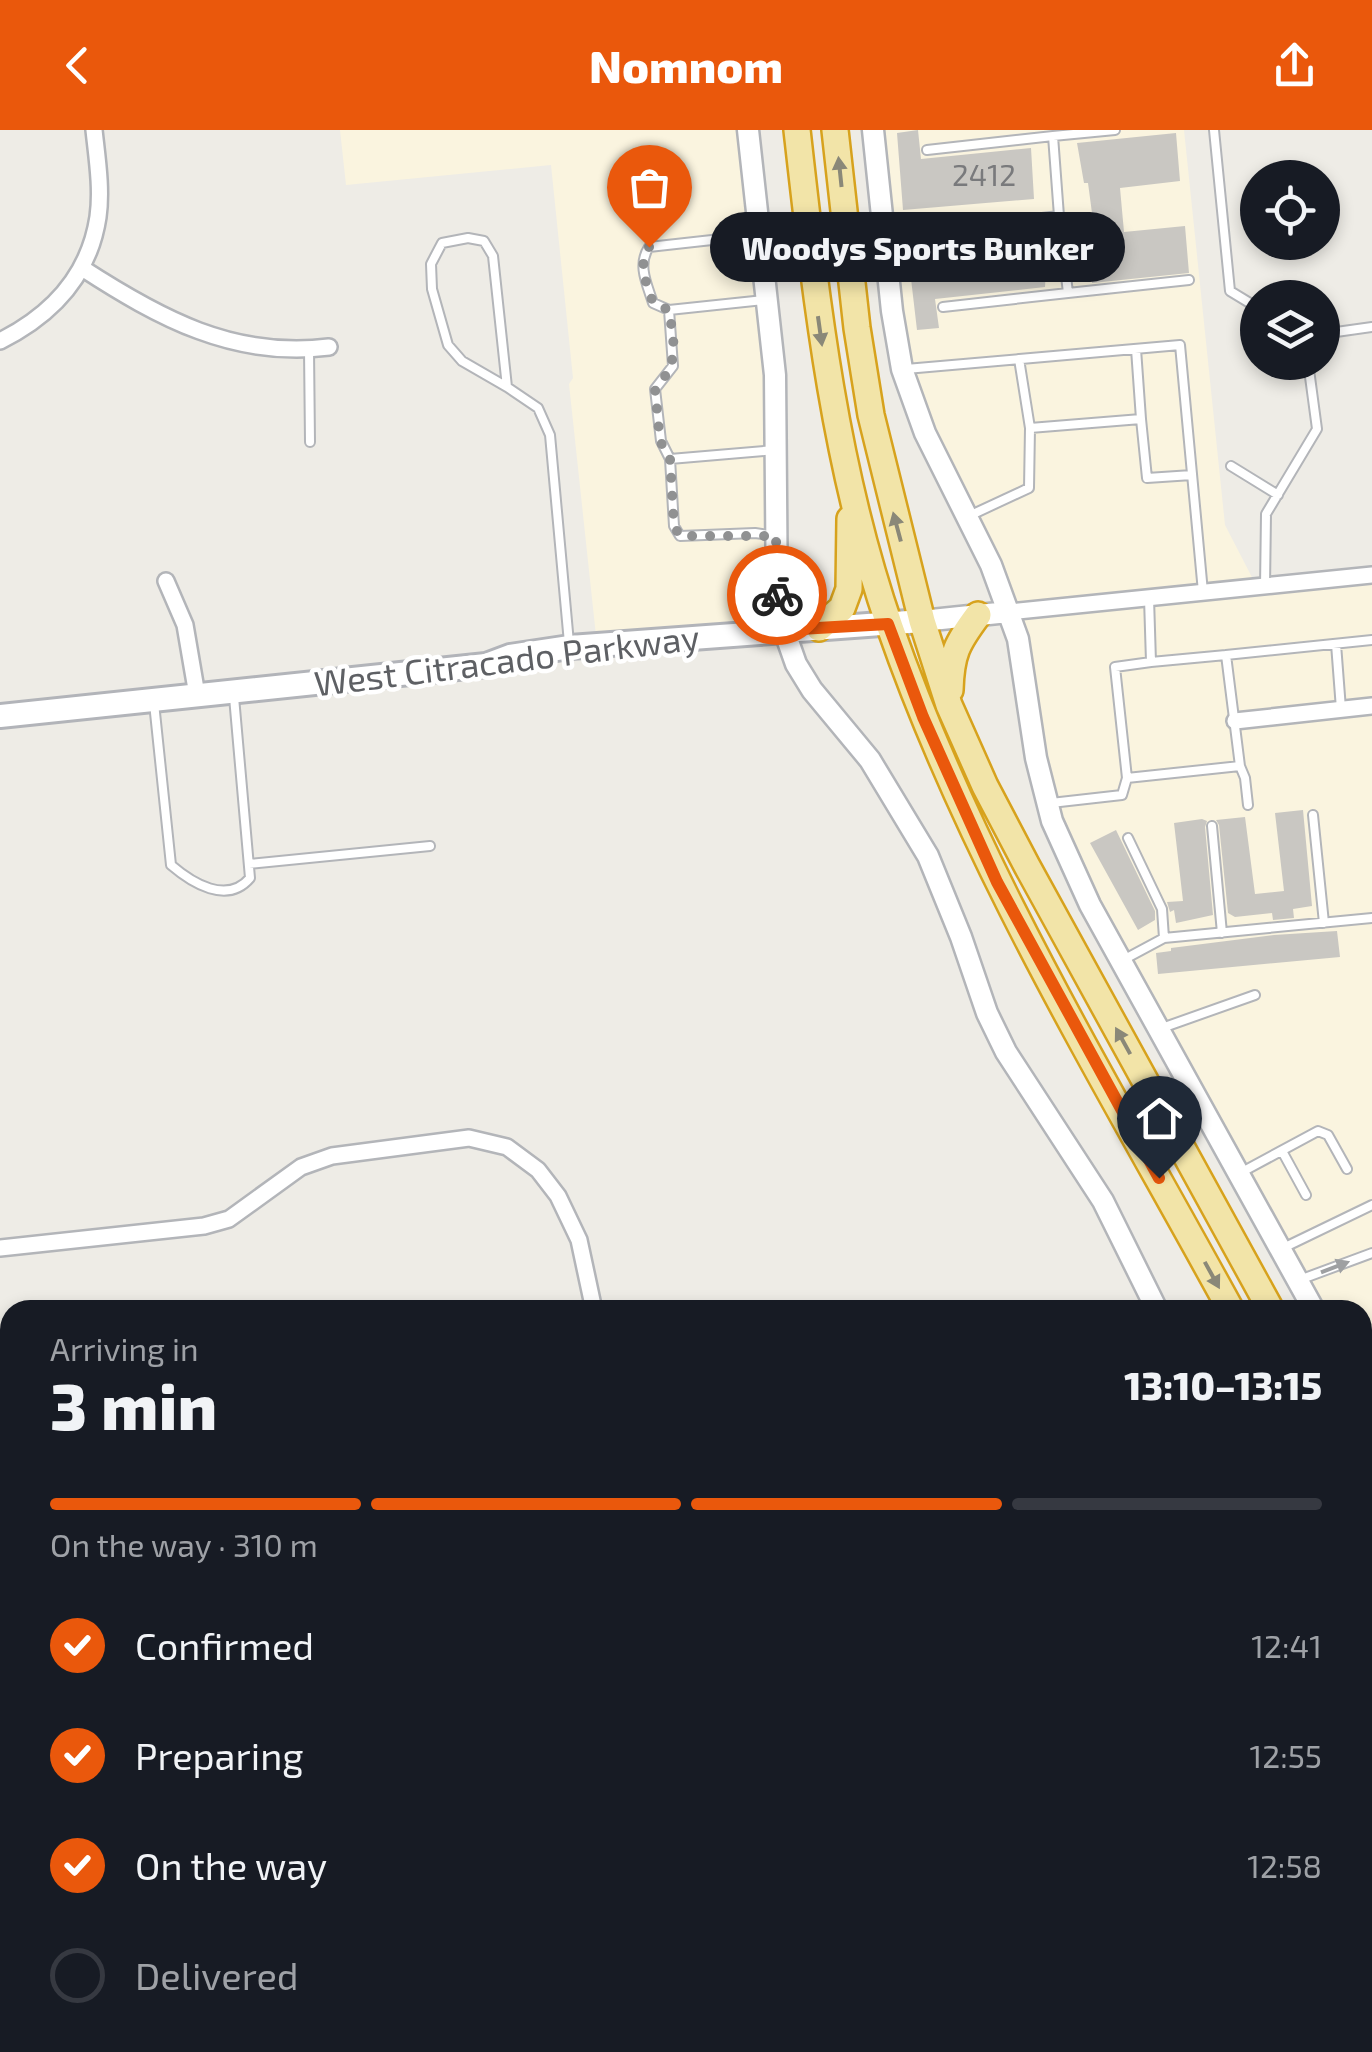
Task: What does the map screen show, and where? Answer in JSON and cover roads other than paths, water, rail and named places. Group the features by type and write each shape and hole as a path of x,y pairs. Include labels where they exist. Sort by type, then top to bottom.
{"highway":[{"path":"796,130 820,337 850,489 888,624 923,717 997,882 1225,1300"},
{"path":"835,130 871,415 922,621 949,705 1027,866 1266,1300"},
{"path":"819,628 842,608 849,589 850,489"},
{"path":"949,705 951,659 959,640 978,615"}],"main road":[{"name":"West Citracado Parkway","path":"0,716 486,664 510,656 570,647 922,621"}],"street":[{"path":"0,341 50,311 82,268 98,216 94,130"},
{"path":"748,130 775,375 777,610 782,630 804,677 870,760 928,856 987,1013 1006,1052 1103,1201 1152,1300"},
{"path":"873,130 902,369 924,433 967,517 1018,642 1046,803 1069,862 1308,1300"},
{"path":"82,268 135,302 214,338 266,350 329,347"},
{"name":"West Citracado Parkway","path":"922,621 1372,575"},
{"path":"166,580 185,625 196,695"},
{"path":"1234,721 1372,706"},
{"path":"0,1248 204,1226 229,1219 301,1167 332,1156 469,1138 507,1147 538,1170 558,1196 579,1240 592,1300"}],"lane":[{"path":"927,150 1115,130"},
{"path":"1214,130 1230,291 1240,297"},
{"path":"1053,136 1068,293"},
{"path":"884,236 1059,216"},
{"path":"759,235 649,247 643,257 643,272 653,303 669,310 766,300"},
{"path":"508,386 492,256 484,241 468,238 442,243 431,264 432,289 448,345 462,361 538,408 550,435 570,647"},
{"path":"943,306 1189,280"},
{"path":"669,310 673,366 655,389 660,441 670,459 674,526 680,536 776,536"},
{"path":"1340,331 1372,327"},
{"path":"902,369 1180,345 1203,592"},
{"path":"1136,349 1147,478 1192,476"},
{"path":"309,350 310,442"},
{"path":"967,517 1029,488 1030,428 1019,359"},
{"path":"1265,586 1266,514 1317,429 1310,380"},
{"path":"1030,428 1142,419"},
{"path":"670,459 775,450"},
{"path":"1231,466 1278,495"},
{"path":"1149,598 1151,662"},
{"path":"1046,803 1122,795 1127,778 1116,667 1372,640"},
{"path":"1336,644 1342,710"},
{"path":"1226,656 1248,805"},
{"path":"154,701 171,865 210,890 226,890 244,885 250,878 234,692"},
{"path":"1127,778 1240,766"},
{"path":"1314,815 1324,922"},
{"path":"1212,826 1222,933"},
{"path":"1128,838 1162,909 1164,938"},
{"path":"249,864 430,846"},
{"path":"1122,960 1164,938 1372,918"},
{"path":"1159,1028 1255,995"},
{"path":"1239,1174 1318,1132 1324,1132 1347,1169"},
{"path":"1282,1151 1306,1195"},
{"path":"1281,1250 1372,1205"},
{"path":"1298,1281 1372,1252"}],"place":[{"name":"Woodys Sports Bunker","path":"649,247"}]}
